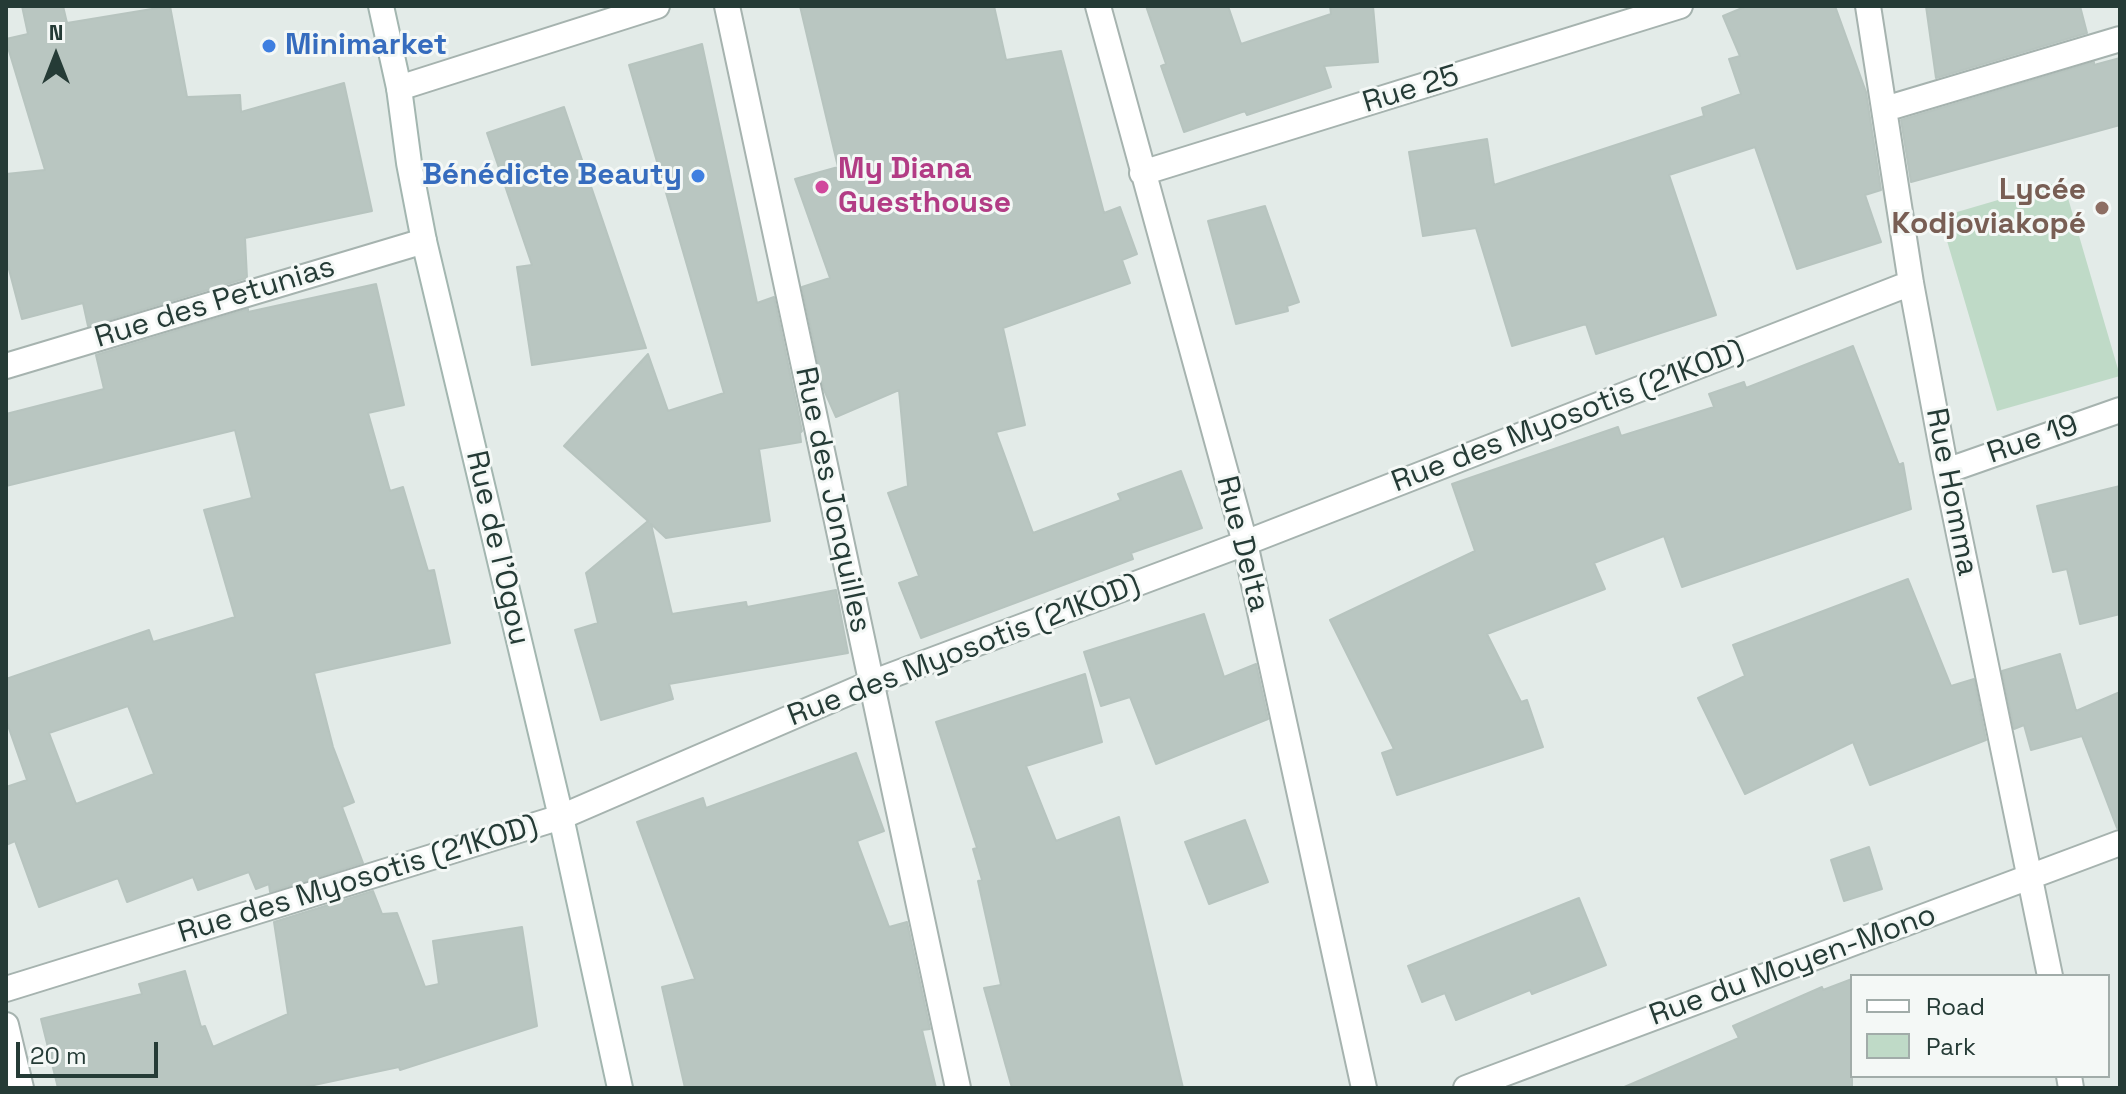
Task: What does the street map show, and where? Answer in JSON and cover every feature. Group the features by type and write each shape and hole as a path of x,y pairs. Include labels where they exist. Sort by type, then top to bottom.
{"street":[{"name":"Rue de l'Ogou","path":"381,6 399,88 424,241 561,817 620,1088"},
{"path":"399,88 657,6"},
{"name":"Rue des Jonquilles","path":"727,6 958,1088"},
{"name":"Rue Delta","path":"1098,6 1245,543 1364,1088"},
{"name":"Rue 25","path":"1142,173 1680,6"},
{"name":"Rue Homma","path":"1868,6 1911,283 1946,471 2050,974"},
{"path":"1885,109 2120,39"},
{"name":"Rue des Petunias","path":"6,366 424,241"},
{"name":"Rue des Myosotis (21KOD)","path":"6,989 561,817 871,683 1245,543 1911,283"},
{"name":"Rue 19","path":"1946,471 2120,410"},
{"name":"Rue du Moyen-Mono","path":"1466,1088 2120,843"},
{"path":"6,1025 21,1088"}],"green space":[{"path":"2063,181 2120,376 1997,411 1940,217"}],"building":[{"path":"22,6 63,6 67,23 170,6 187,97 240,95 241,112 344,83 372,211 245,238 247,278 88,326 83,303 22,319 6,258 6,174 45,170 6,41 28,34"},
{"path":"800,6 994,6 1006,60 1061,51 1104,213 1120,207 1137,254 1122,260 1130,283 1003,328 1025,425 996,432 1033,533 1121,500 1118,494 1181,471 1202,528 1131,553 1133,559 921,638 899,583 919,576 888,493 908,486 899,390 836,417 824,390 802,287 830,278 795,179 838,167"},
{"path":"1146,6 1228,6 1241,44 1331,14 1330,6 1373,6 1378,62 1324,66 1331,87 1184,132 1161,66 1166,64"},
{"path":"1747,6 1835,6 1866,92 1881,190 1865,195 1881,242 1797,269 1755,147 1669,175 1716,315 1596,354 1586,324 1512,346 1476,228 1423,236 1409,152 1487,139 1494,185 1704,116 1702,108 1741,94 1729,59 1740,56 1723,16"},
{"path":"1926,6 2080,6 2087,33 1936,78"},
{"path":"702,44 757,303 774,297 802,431 801,442 759,449 770,521 666,538 651,524 672,614 746,602 747,607 836,590 848,653 669,684 673,699 601,720 575,630 598,623 586,573 648,521 564,446 648,354 668,411 724,393 629,65"},
{"path":"2120,58 2120,125 1911,182 1901,120 2094,62 2094,65"},
{"path":"564,107 646,348 532,365 517,267 532,265 487,133"},
{"path":"1265,206 1299,302 1287,306 1288,311 1236,324 1208,221"},
{"path":"376,284 404,405 368,413 390,491 403,487 428,571 434,570 450,643 314,673 333,747 354,802 342,807 363,863 270,892 269,884 256,889 249,872 198,890 193,877 127,902 118,878 39,907 15,841 6,845 6,787 27,780 6,720 6,679 149,630 153,642 235,617 204,510 252,498 235,430 6,486 6,414 104,389 96,355 248,309 248,312","holes":["128,706 154,774 76,804 49,733"]},
{"path":"1853,346 1899,465 1903,463 1911,509 1682,587 1664,536 1594,563 1605,589 1487,634 1521,702 1527,700 1543,747 1397,795 1382,753 1394,749 1330,620 1475,551 1452,484 1618,427 1621,436 1714,407 1709,394 1744,382 1746,388"},
{"path":"2120,486 2120,614 2080,624 2067,569 2053,572 2037,506"},
{"path":"1908,579 1951,686 1974,679 1986,740 1870,785 1853,742 1745,794 1698,698 1745,676 1733,645"},
{"path":"1204,614 1224,677 1256,664 1268,719 1156,764 1130,697 1101,706 1084,652"},
{"path":"2060,654 2076,711 2120,692 2120,827 2117,828 2082,736 2031,750 2024,725 2014,729 2002,671"},
{"path":"1085,674 1102,742 1026,766 1056,841 1119,817 1183,1088 1012,1088 984,988 1001,985 978,881 982,880 973,849 977,848 936,722"},
{"path":"856,753 884,831 857,841 889,927 907,922 930,1029 922,1030 936,1088 685,1088 662,987 695,979 637,822 703,798 706,808"},
{"path":"1245,820 1268,882 1209,904 1185,842"},
{"path":"1869,847 1882,889 1844,901 1831,860"},
{"path":"373,891 382,914 397,913 425,987 439,984 433,941 522,927 537,1026 400,1070 399,1067 300,1088 58,1088 41,1019 142,994 139,984 185,971 201,1027 205,1026 213,1047 288,1014 274,922"},
{"path":"1579,898 1606,965 1532,994 1530,990 1456,1020 1445,993 1422,1002 1408,966"},
{"path":"1850,980 1852,1088 1622,1088 1739,1038 1733,1026 1822,987 1823,990"}],"place":[{"name":"Minimarket","path":"269,46"},
{"name":"Bénédicte Beauty","path":"698,176"},
{"name":"My Diana Guesthouse","path":"822,187"},
{"name":"Lycée Kodjoviakopé","path":"2102,208"}]}
